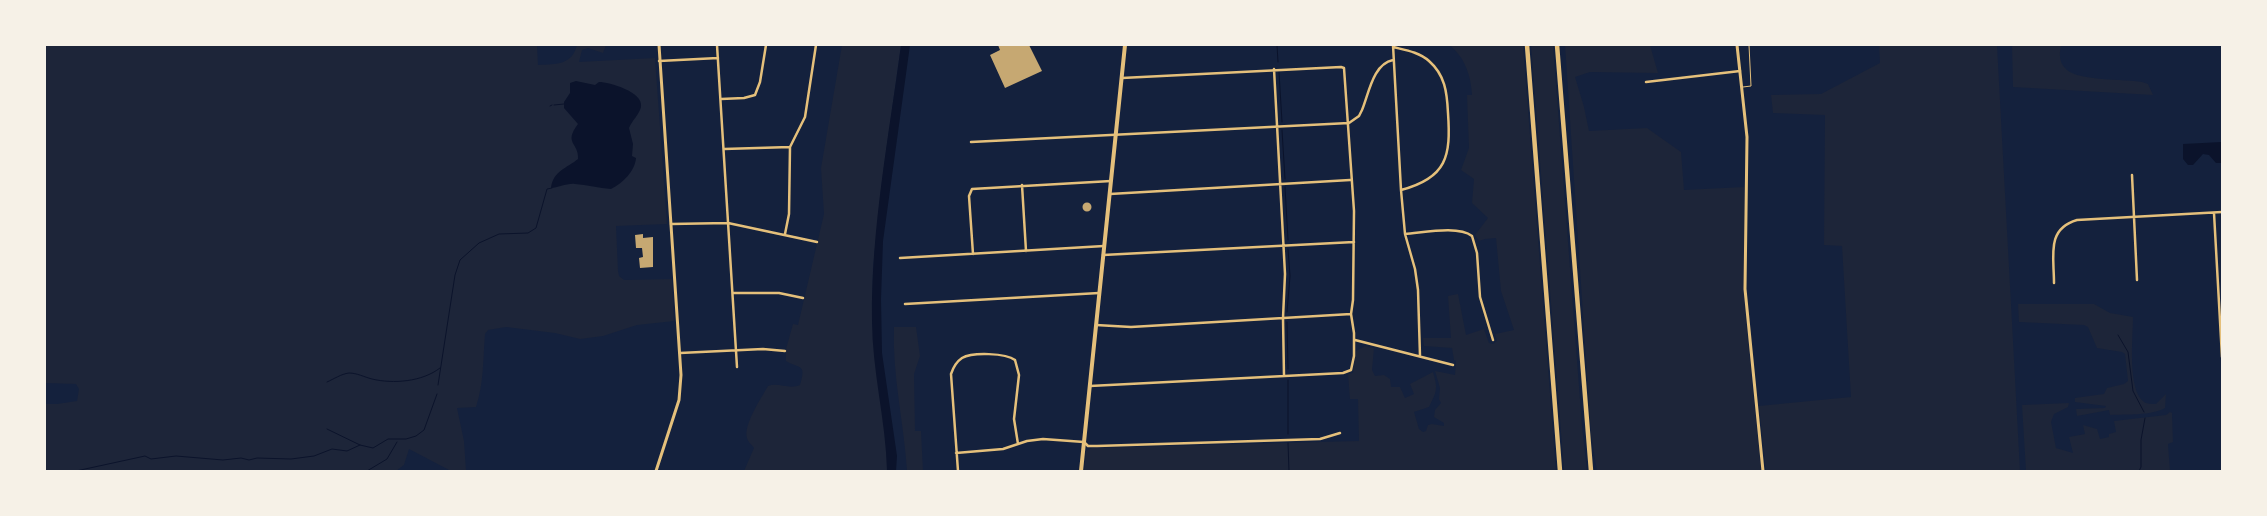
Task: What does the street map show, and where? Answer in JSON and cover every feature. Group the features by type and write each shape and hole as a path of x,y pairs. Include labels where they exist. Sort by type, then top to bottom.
{"highway":[{"path":"1527,45 1560,471"},
{"path":"1557,45 1591,471"}],"main road":[{"path":"656,471 679,400 681,375 659,45"},
{"path":"1081,471 1125,45"},
{"path":"1737,45 1747,137 1745,289 1763,471"}],"street":[{"path":"718,45 738,367"},
{"path":"721,99 744,98 755,95 760,82 766,45"},
{"path":"785,234 789,214 790,147 805,117 816,45"},
{"path":"1401,190 1430,178 1445,160 1450,144 1446,88 1436,68 1422,56 1394,46 1393,60 1401,190 1405,234 1418,290 1420,356"},
{"path":"659,60 718,58"},
{"path":"971,142 1349,123 1356,119 1362,110 1377,70 1384,63 1393,60"},
{"path":"1090,386 1343,373 1351,370 1353,365 1355,340 1351,314 1354,242 1346,72 1341,66 1122,78"},
{"path":"1274,69 1284,245 1284,376"},
{"path":"1646,82 1740,71"},
{"path":"724,149 790,147"},
{"path":"2132,174 2138,280"},
{"path":"1110,194 1351,180"},
{"path":"973,254 969,196 972,189 1111,181"},
{"path":"1022,185 1026,251"},
{"path":"2054,282 2053,241 2056,234 2066,223 2077,220 2222,212"},
{"path":"2214,213 2222,357"},
{"path":"671,224 728,223 817,242"},
{"path":"1405,234 1453,230 1462,231 1472,236 1477,253 1480,297 1493,340"},
{"path":"1103,255 1354,242"},
{"path":"900,258 1104,246"},
{"path":"734,293 779,293 803,298"},
{"path":"904,304 1099,293"},
{"path":"1096,325 1131,327 1351,314"},
{"path":"1355,340 1453,364"},
{"path":"680,353 737,350 785,351"},
{"path":"958,471 951,374 953,367 959,361 973,355 1002,356 1015,360 1019,375 1014,419 1018,444"},
{"path":"956,453 1003,449 1027,440 1043,439 1084,442 1088,446 1097,446 1320,439 1340,433"}],"lane":[{"path":"1742,87 1751,86 1749,45"}],"shaded area":[{"path":"45,45 537,45 538,65 557,64 567,60 575,52 577,45 606,45 603,53 588,48 582,50 579,62 655,58 667,224 616,226 618,271 619,276 624,280 672,279 674,321 637,325 603,336 580,339 555,333 506,327 488,330 485,334 482,380 476,407 457,408 464,441 466,471 451,471 409,449 404,465 396,471 45,471 45,404 77,401 79,389 76,384 45,383"},
{"path":"842,45 901,45 882,181 873,268 872,321 887,447 887,471 744,471 754,448 747,438 748,426 768,386 796,386 800,385 802,378 801,368 786,361 786,349 793,324 798,325 824,214 821,168"},
{"path":"901,45 910,45 883,241 881,299 882,353 897,456 896,471 887,471 876,377 872,286 882,182"},
{"path":"1449,45 1523,45 1556,471 1084,471 1086,451 1092,448 1359,441 1358,399 1350,399 1348,374 1353,373 1356,351 1365,346 1374,348 1372,370 1375,376 1384,375 1390,379 1391,387 1400,387 1405,398 1414,394 1410,384 1433,372 1436,386 1432,402 1429,407 1414,412 1419,429 1423,432 1426,431 1428,425 1444,426 1444,423 1434,417 1435,410 1441,403 1439,399 1440,388 1435,371 1455,375 1456,361 1454,360 1452,348 1424,346 1423,338 1451,338 1448,296 1458,294 1466,335 1484,329 1489,343 1493,344 1497,341 1495,334 1514,330 1501,291 1496,238 1479,241 1475,235 1488,218 1472,203 1474,179 1461,170 1469,148 1467,95 1472,95 1466,67 1459,55"},
{"path":"1531,45 1553,45 1587,471 1564,471"},
{"path":"1565,45 1650,45 1658,73 1590,72 1575,77 1589,131 1647,128 1681,152 1684,190 1744,187 1744,302 1761,471 1597,471 1591,434"},
{"path":"1879,45 1997,45 2020,471 1766,471 1759,406 1851,397 1842,246 1824,245 1825,115 1773,113 1771,95 1821,94 1880,63"},
{"path":"2012,45 2061,45 2061,62 2073,74 2092,78 2142,82 2148,84 2153,95 2013,87"},
{"path":"576,81 595,85 599,82 604,82 617,86 632,92 640,102 641,107 629,128 633,144 632,156 636,158 635,163 628,176 611,189 580,184 551,188 552,182 561,170 578,159 578,153 572,136 578,124 564,108 564,102 570,93 570,83"},
{"path":"2222,142 2222,163 2216,163 2209,155 2203,154 2193,165 2188,165 2183,159 2183,144"},
{"path":"2018,304 2094,304 2110,313 2133,317 2132,362 2135,386 2139,396 2147,403 2156,404 2166,394 2165,408 2146,413 2110,415 2109,410 2077,416 2076,409 2105,408 2106,406 2075,402 2075,398 2104,394 2107,388 2124,384 2128,381 2125,354 2097,348 2088,327 2084,325 2019,322"},
{"path":"894,327 916,327 920,356 914,374 915,431 921,431 923,471 907,471 896,381"},
{"path":"2069,403 2068,407 2054,414 2051,422 2056,448 2073,453 2069,437 2085,434 2083,425 2097,429 2100,439 2109,437 2109,434 2116,432 2114,421 2172,413 2173,442 2168,444 2170,471 2026,471 2022,405"}],"building":[{"path":"998,45 1029,45 1042,71 1005,88 990,55 1000,50"},
{"path":"1087,202 1092,207 1087,212 1082,207"},
{"path":"643,234 643,238 653,237 653,267 640,268 639,258 643,257 642,248 636,248 635,235"}],"waterway":[{"path":"1277,45 1278,62"},
{"path":"1279,72 1282,122"},
{"path":"554,105 564,104"},
{"path":"1282,130 1285,179"},
{"path":"1285,187 1288,240"},
{"path":"438,385 455,275 460,260 479,243 499,234 528,233 536,228 547,189 552,188"},
{"path":"1287,312 1290,276 1288,249"},
{"path":"1287,322 1288,369"},
{"path":"2118,335 2128,352 2133,391 2144,412"},
{"path":"327,382 340,375 349,373 380,381 407,381 433,373 440,368"},
{"path":"1288,380 1288,434"},
{"path":"327,429 360,445 373,448 388,439 406,439 416,436 424,430 437,394"},
{"path":"2139,471 2141,467 2141,440 2145,418"},
{"path":"367,471 387,459 397,442"},
{"path":"1288,443 1289,471"},
{"path":"76,471 145,456 151,459 176,456 223,460 241,458 249,460 257,458 291,459 314,456 332,449 347,451 360,445"}]}
